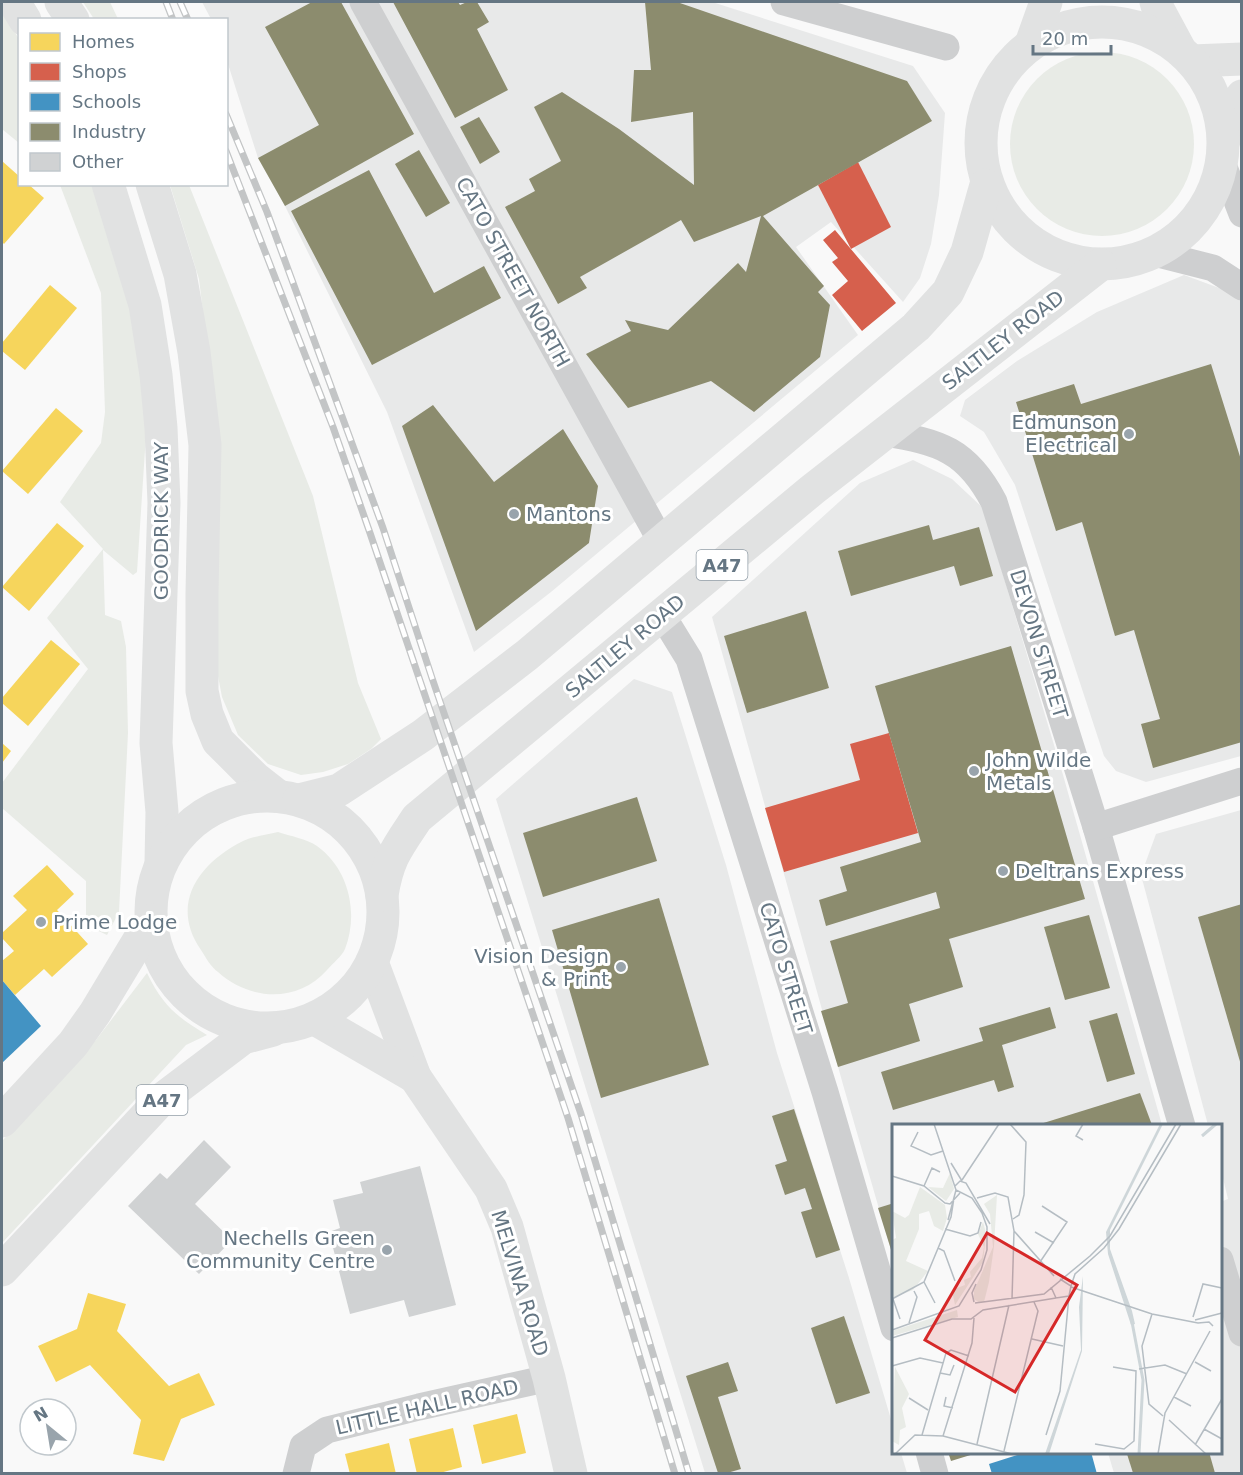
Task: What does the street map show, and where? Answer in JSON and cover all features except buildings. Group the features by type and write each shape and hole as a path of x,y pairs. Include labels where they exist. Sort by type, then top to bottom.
{"main road":[{"path":"14,2 24,18"},
{"path":"61,2 72,18"},
{"path":"1031,44 1046,2"},
{"path":"1156,2 1186,55 1209,84 1219,111 1223,151"},
{"path":"1242,58 1186,55 1145,29 1106,21 1067,26 1031,44 1003,71 985,106 979,146 986,185 1004,217 1031,243 1064,259 1100,266 1128,262 1154,253 1186,231 1210,199 1223,151 1242,96"},
{"name":"A47","path":"277,1028 240,1026 206,1012 178,988 159,956 151,920 152,891 161,863 181,833 209,812 242,798 288,798 339,790 423,735 527,655 916,327 948,292 967,252 986,185"},
{"name":"GOODRICK WAY","path":"109,186 145,305 156,375 161,428 164,503 156,743 162,812 161,863"},
{"name":"GOODRICK WAY","path":"153,186 180,274 194,352 205,445 202,691 207,714 218,741 255,778 288,798"},
{"name":"SALTLEY ROAD","path":"382,895 386,871 392,854 417,818 812,490 1100,266"},
{"name":"A47","path":"2,1270 161,1100 243,1038 315,1018 339,1004 358,985 372,962 382,929 382,895 373,863 354,836 329,814 288,798"},
{"name":"A47","path":"2,1121 73,1044 95,1013 151,920"},
{"name":"MELVINA ROAD","path":"372,962 415,1077 455,1132 491,1189 507,1227 549,1378 571,1473"},
{"name":"MELVINA ROAD","path":"315,1018 415,1077"}],"street":[{"name":"CATO STREET NORTH","path":"363,2 662,543"},
{"path":"784,2 946,46"},
{"path":"1223,151 1242,214"},
{"path":"1154,253 1213,268 1242,287"},
{"name":"DEVON STREET","path":"884,433 932,443 961,457 982,479 994,502 1096,827 1182,1124"},
{"name":"CATO STREET","path":"662,615 689,659 825,1092 892,1321"},
{"path":"1096,827 1242,781"},
{"path":"1222,1263 1242,1333"},
{"name":"LITTLE HALL ROAD","path":"296,1473 303,1446 327,1430 549,1378"},
{"path":"930,1454 936,1473"}],"shaded area":[{"path":"83,2 110,2 118,18 93,18"},
{"path":"202,2 712,2 913,66 945,113 939,195 931,244 920,278 903,302 831,222 796,247 858,335 551,592 474,652 387,412 285,206 258,158 228,64 228,18 210,18"},
{"path":"2,12 18,37 18,142 2,129"},
{"path":"1102,52 1137,59 1167,79 1187,109 1194,144 1187,179 1167,209 1137,229 1102,236 1067,229 1037,209 1017,179 1010,144 1017,109 1037,79 1067,59"},
{"path":"60,186 98,186 138,319 146,435 137,572 133,575 103,550 105,615 121,621 126,647 128,733 119,912 107,935 86,925 86,881 2,808 2,783 88,669 47,618 103,549 60,502 101,443 105,412 101,293"},
{"path":"170,186 189,186 313,496 358,683 381,739 371,749 348,764 323,772 301,775 268,764 238,735 222,697 217,671 217,428 199,279"},
{"path":"1184,275 1241,296 1241,756 1146,782 1116,771 1104,756 1015,485 984,432 960,416 965,400 1017,361 1097,312"},
{"path":"913,460 952,479 983,508 1063,775 1162,1124 892,1124 892,1254 712,617 860,483"},
{"path":"634,679 672,692 726,865 777,1053 849,1278 892,1423 892,1454 901,1454 907,1473 705,1473 496,799"},
{"path":"1241,810 1241,1473 1114,1473 1108,1454 1222,1454 1222,1201 1228,1199 1222,1174 1222,1124 1208,1124 1141,875 1156,834"},
{"path":"278,832 313,844 328,856 344,879 351,907 351,921 345,949 340,957 315,981 288,993 259,993 244,989 215,970 192,933 188,917 189,901 202,873 227,850 243,841"},
{"path":"147,973 159,994 172,1010 207,1035 186,1045 2,1243 2,1141 96,1040"}],"railway":[{"path":"166,2 172,18"},
{"path":"180,2 187,18"},
{"path":"228,119 267,212 383,528 581,1114 689,1474"},
{"path":"228,156 333,427 370,533 568,1118 675,1474"}],"place":[{"name":"Edmunson Electrical","path":"1129,434"},
{"name":"Mantons","path":"514,514"},
{"name":"John Wilde Metals","path":"974,771"},
{"name":"Deltrans Express","path":"1003,871"},
{"name":"Prime Lodge","path":"41,922"},
{"name":"Vision Design & Print","path":"621,967"},
{"name":"Nechells Green Community Centre","path":"387,1250"}]}
